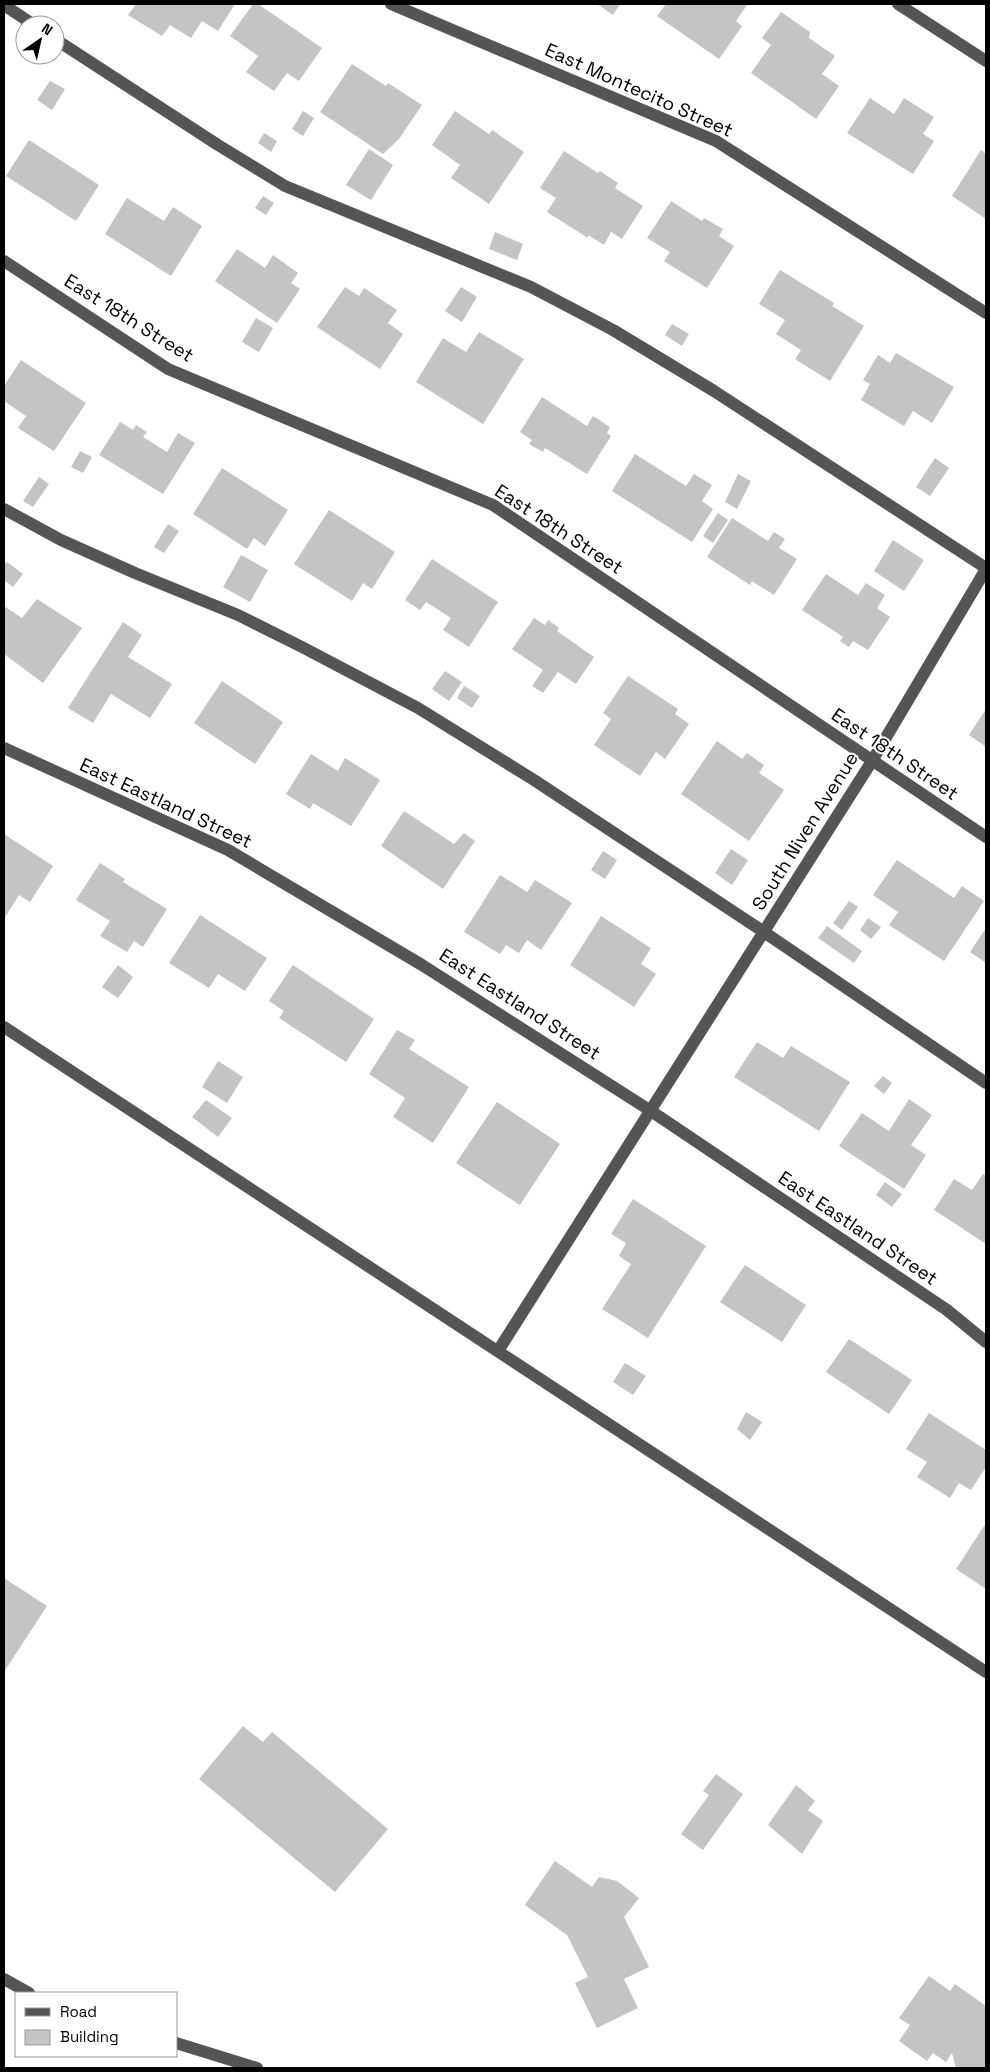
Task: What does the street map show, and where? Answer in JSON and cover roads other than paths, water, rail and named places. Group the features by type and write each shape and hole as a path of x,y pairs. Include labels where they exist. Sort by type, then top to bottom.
{"street":[{"name":"East Montecito Street","path":"391,4 716,141 986,313"},
{"path":"898,4 986,61"},
{"path":"4,6 18,15"},
{"path":"65,46 218,146 285,186 532,287 613,330 714,391 986,569"},
{"name":"East 18th Street","path":"4,261 168,369 493,505 986,837"},
{"path":"4,509 61,540 135,574 238,615 418,708 534,780 764,932 986,1083"},
{"name":"South Niven Avenue","path":"498,1351 872,761 986,569"},
{"name":"East Eastland Street","path":"4,748 228,850 422,965 651,1110 948,1310 986,1342"},
{"path":"4,1027 986,1672"},
{"path":"4,1979 27,1992"},
{"path":"178,2044 256,2068"}]}
